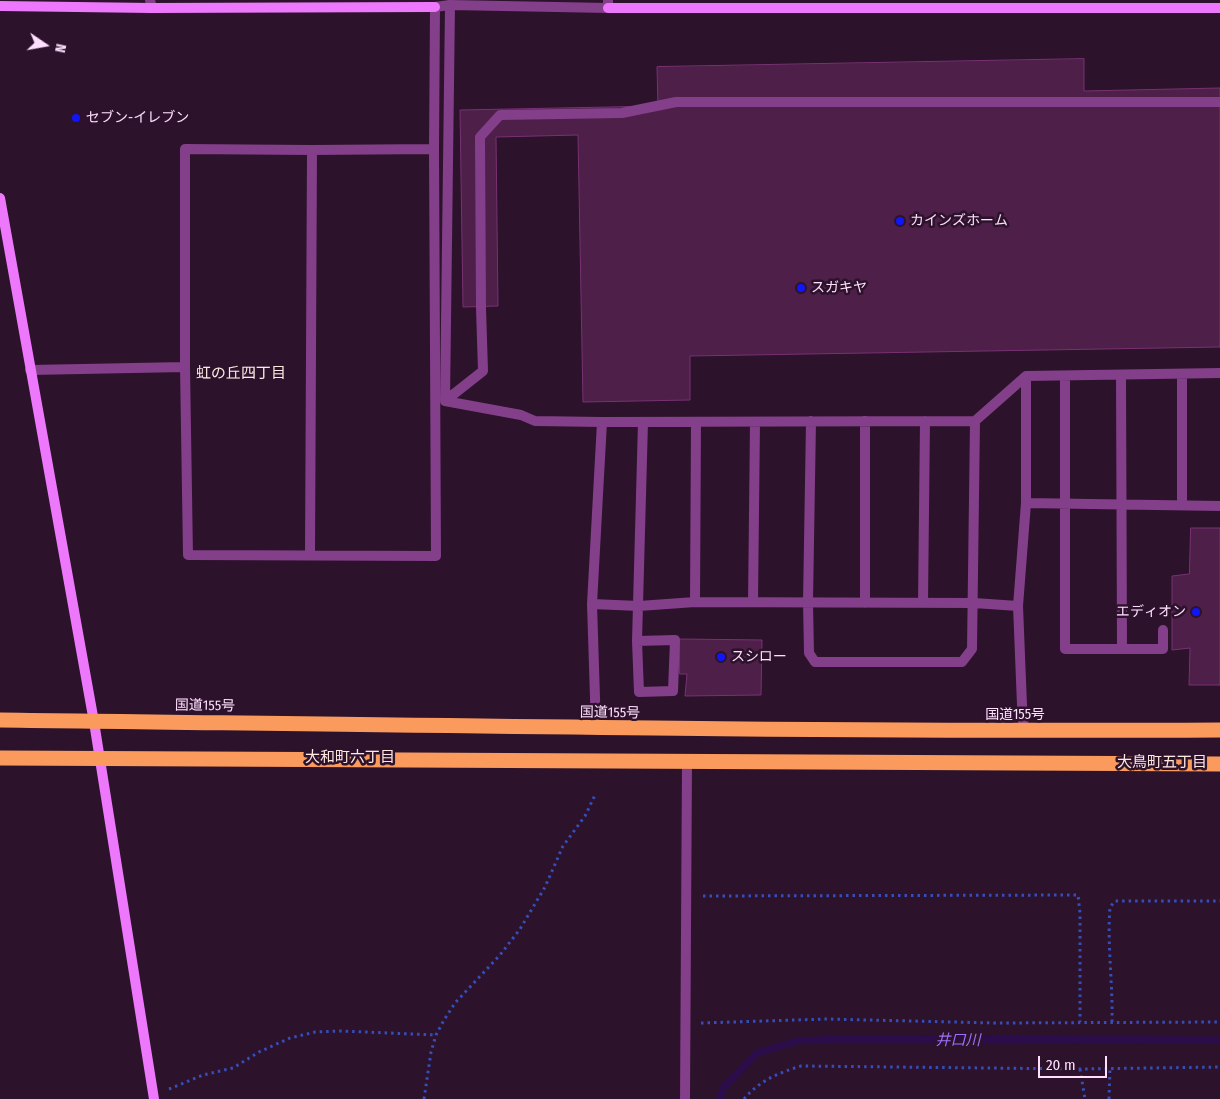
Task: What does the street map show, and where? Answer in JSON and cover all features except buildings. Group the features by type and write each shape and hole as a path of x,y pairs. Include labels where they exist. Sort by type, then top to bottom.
{"highway":[{"name":"国道155号","path":"0,720 440,725 596,729 1220,730"},
{"path":"0,758 1220,764"}],"street":[{"path":"0,6 151,4 436,7 450,5 608,4 925,4 1220,8"},
{"path":"445,401 450,5"},
{"path":"434,149 185,149 185,367 188,555 436,556 434,149 436,7"},
{"path":"445,401 483,371 480,137 500,115 622,113 676,102 1220,102"},
{"path":"310,555 312,150"},
{"path":"0,198 94,722 153,1095"},
{"path":"30,370 185,367"},
{"path":"445,401 521,415 535,421 975,421 1026,376 1220,373"},
{"path":"1182,374 1182,505"},
{"path":"1121,375 1122,649"},
{"path":"1024,731 1018,606 1026,503 1026,376"},
{"path":"1065,376 1066,649 1162,649 1163,630"},
{"path":"811,421 809,653 815,662 962,662 972,649 975,421"},
{"path":"865,421 865,603"},
{"path":"923,603 925,421"},
{"path":"596,729 592,604 602,422"},
{"path":"637,641 675,640 673,692 639,692 637,641 643,422"},
{"path":"694,602 696,422"},
{"path":"753,602 755,422"},
{"path":"1026,503 1220,506"},
{"path":"592,604 638,606 694,602 808,602 974,603 1018,606"},
{"path":"684,1099 687,760"}],"path":[{"path":"424,1099 431,1052 436,1036 455,1003 500,955 520,929 545,887 562,846 585,816 595,795"},
{"path":"686,896 1078,895 1080,913 1080,1022"},
{"path":"1112,1022 1113,997 1108,924 1110,907 1116,902 1220,901"},
{"path":"685,1023 826,1020 995,1023 1220,1022"},
{"path":"153,1095 203,1075 233,1068 259,1052 282,1042 315,1032 341,1031 436,1036"},
{"path":"744,1099 758,1085 778,1073 801,1066 1080,1070 1220,1067"},
{"path":"1109,1099 1110,1068"},
{"path":"1080,1070 1085,1099"}],"waterway":[{"name":"井口川","path":"720,1099 723,1088 757,1053 797,1041 842,1039 1220,1040"}],"place":[{"name":"セブン-イレブン","path":"76,118"},
{"name":"カインズホーム","path":"900,221"},
{"name":"スガキヤ","path":"801,288"},
{"name":"エディオン","path":"1196,612"},
{"name":"スシロー","path":"721,657"}],"district":[{"name":"虹の丘四丁目","path":"241,374"},
{"name":"大和町六丁目","path":"350,758"},
{"name":"大鳥町五丁目","path":"1162,763"}]}
